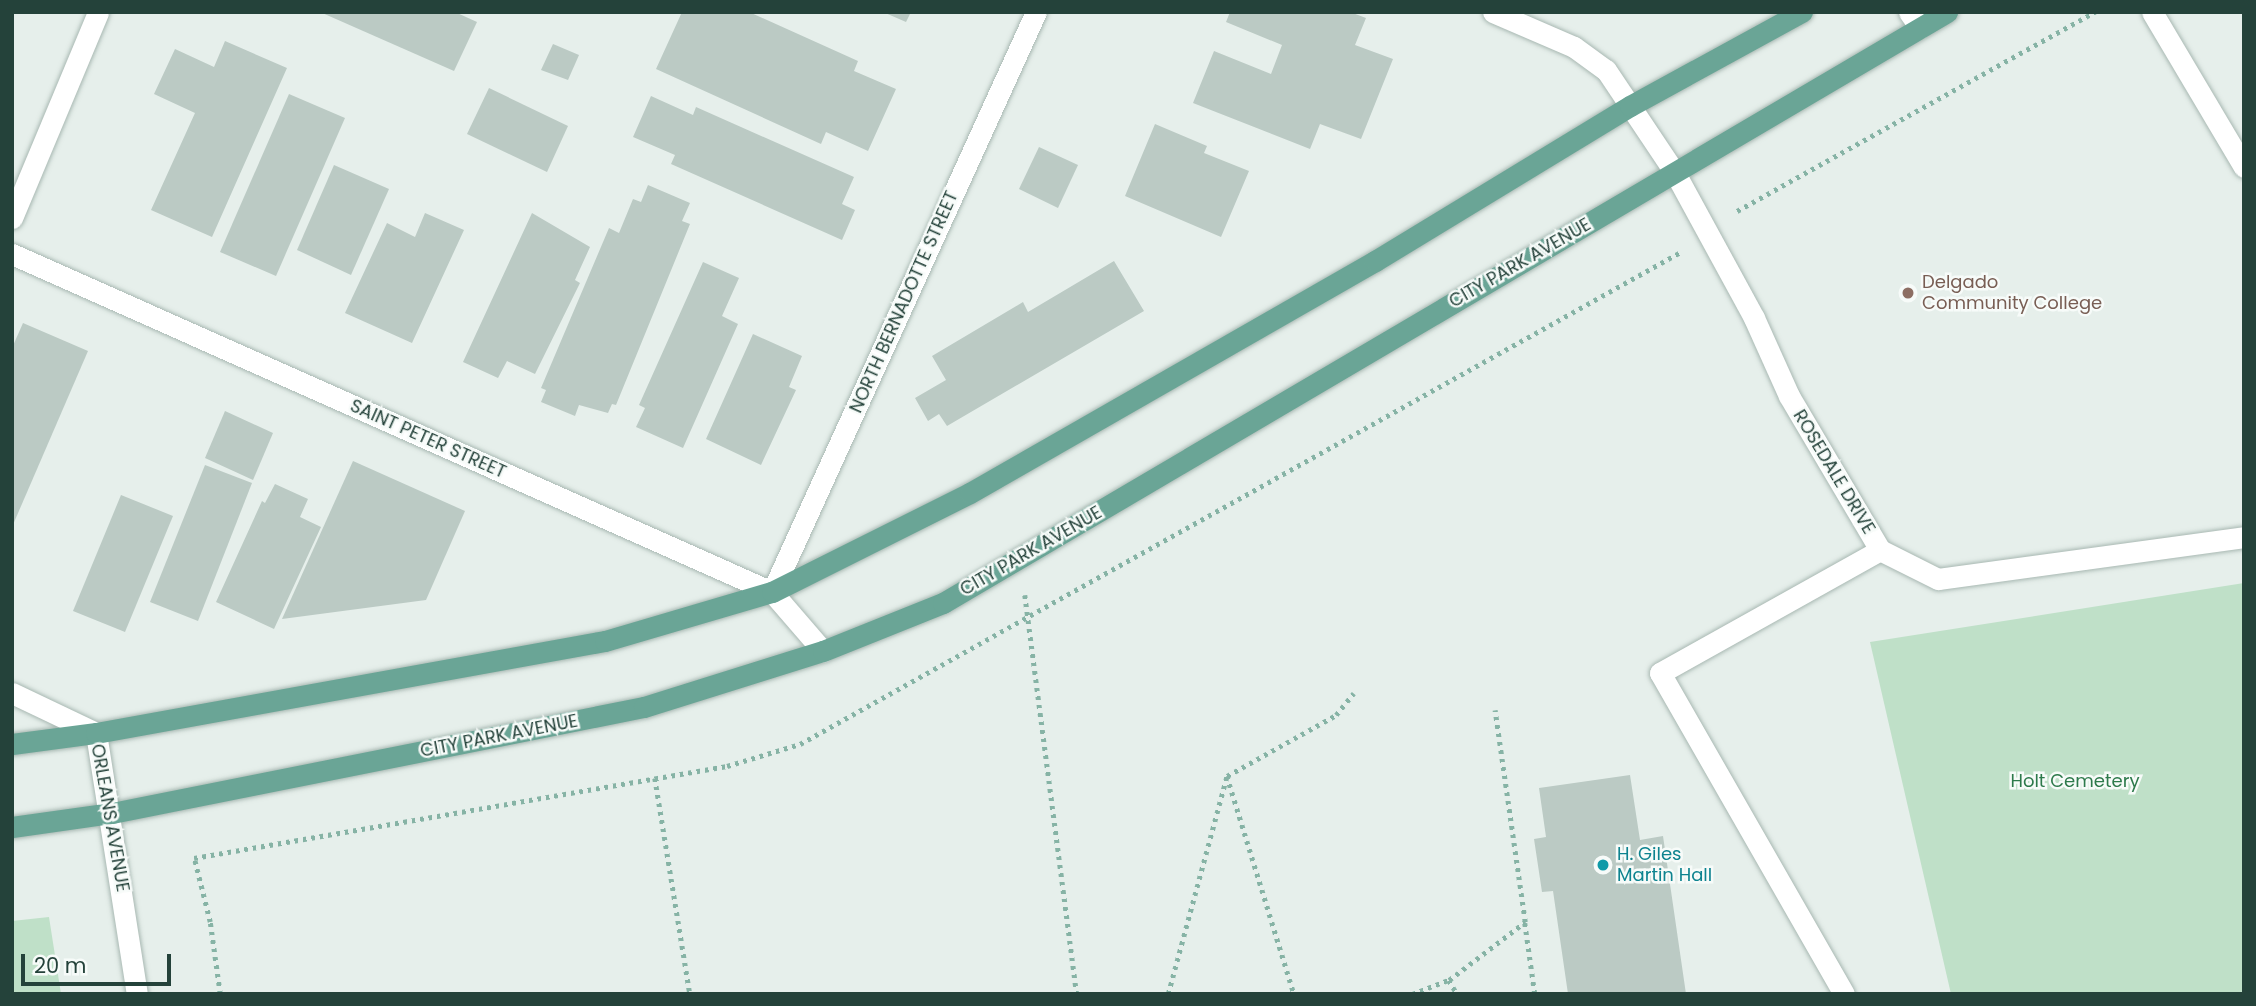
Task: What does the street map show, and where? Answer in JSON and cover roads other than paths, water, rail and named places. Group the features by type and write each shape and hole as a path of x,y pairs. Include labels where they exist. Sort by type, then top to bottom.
{"main road":[{"path":"12,746 605,641 772,592 970,493 1375,261 1630,106 1802,12"},
{"name":"CITY PARK AVENUE","path":"12,828 112,813 644,707 823,651 943,603 1675,173 1914,20 1947,12"}],"street":[{"path":"12,218 98,12"},
{"name":"NORTH BERNADOTTE STREET","path":"772,592 1036,12"},
{"name":"ROSEDALE DRIVE","path":"1493,12 1574,47 1606,70 1675,173 1754,317 1789,396 1880,550 1938,579 2244,537"},
{"path":"2152,12 2244,167"},
{"name":"SAINT PETER STREET","path":"12,254 772,592 823,651"},
{"path":"1844,994 1660,673 1880,550"},
{"name":"ORLEANS AVENUE","path":"12,693 96,733 112,813 137,994"}],"place":[{"name":"Delgado Community College","path":"1908,293"},
{"name":"H. Giles Martin Hall","path":"1603,865"}],"park label":[{"name":"Holt Cemetery","path":"2075,781"}]}
